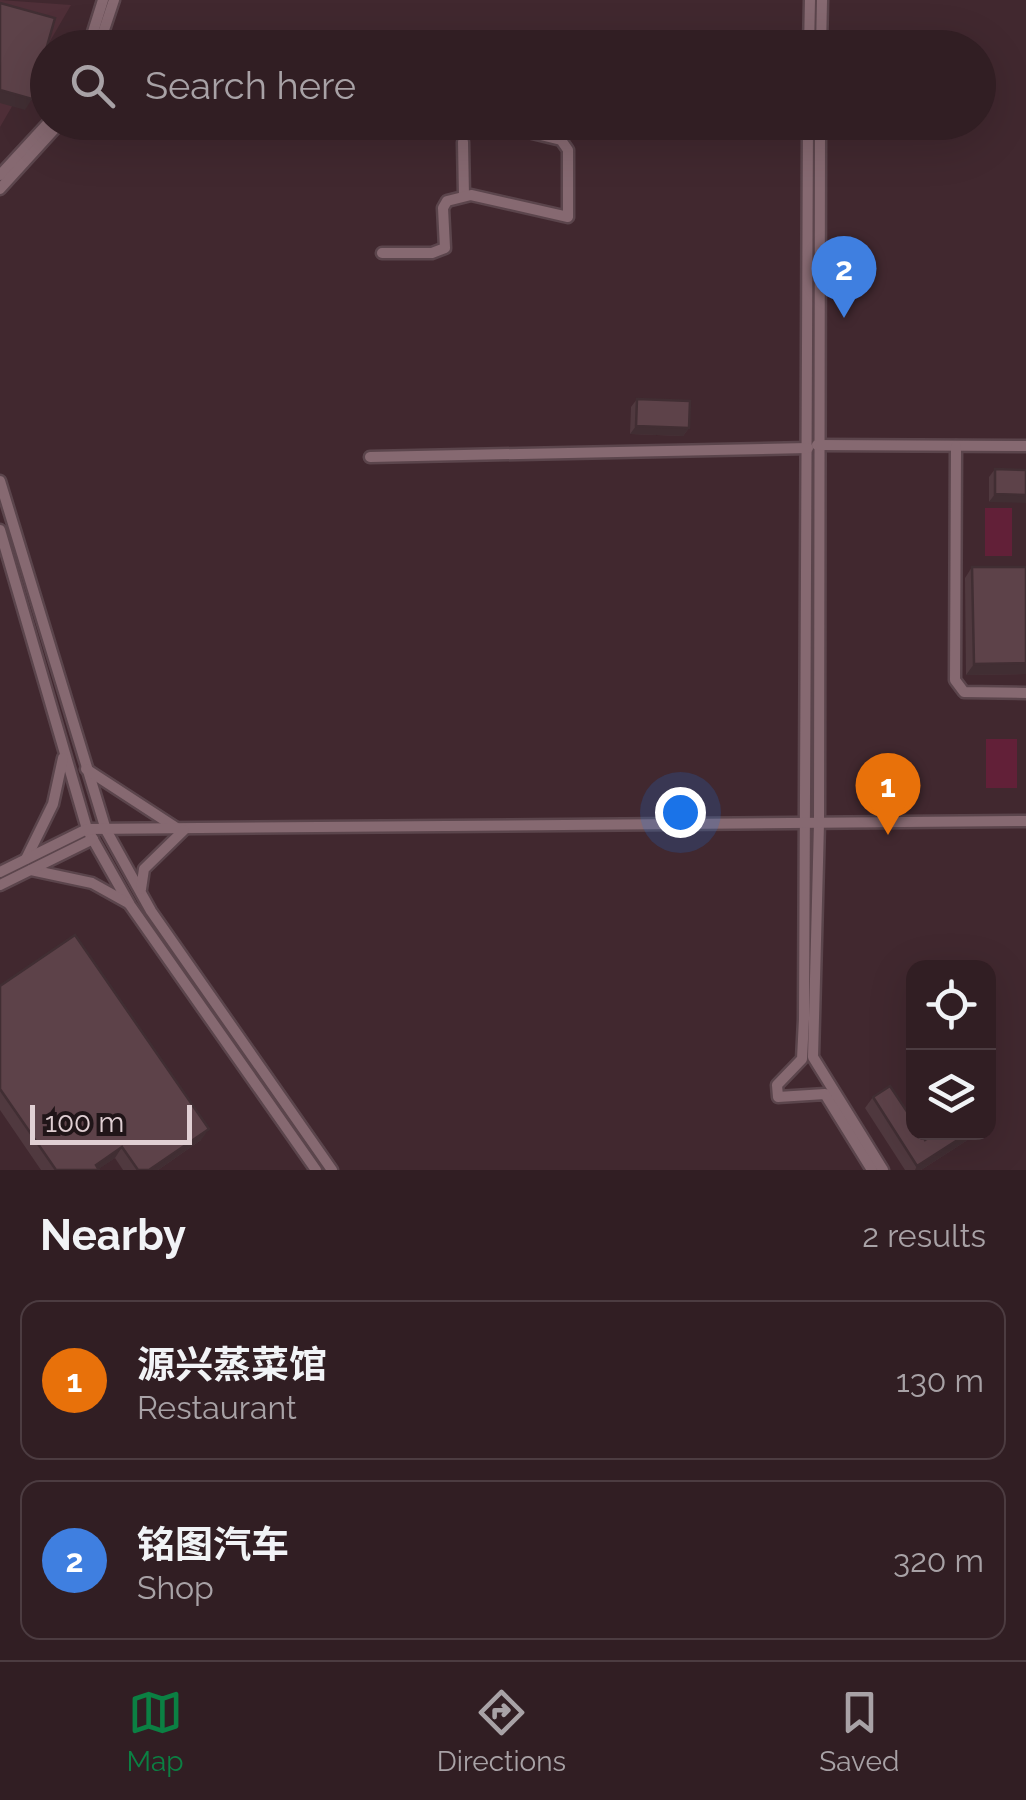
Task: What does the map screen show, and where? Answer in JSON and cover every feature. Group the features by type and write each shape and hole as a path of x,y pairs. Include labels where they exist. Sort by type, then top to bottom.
{"street":[{"path":"94,30 104,0"},
{"path":"104,30 114,0"},
{"path":"809,30 810,0"},
{"path":"821,30 822,0"},
{"path":"0,175 33,140"},
{"path":"0,189 45,140"},
{"path":"382,253 432,253 444,248 443,208 447,201 464,196 568,216 568,150 561,140"},
{"path":"808,140 819,823 813,1057 883,1170"},
{"path":"820,140 802,1059 778,1084 778,1097 825,1094 872,1170"},
{"path":"463,142 464,196"},
{"path":"956,446 952,664 955,680 964,692 1026,693"},
{"path":"370,457 1026,446"},
{"path":"0,481 106,830 142,895 332,1170"},
{"path":"0,530 90,834 130,904 316,1170"},
{"path":"0,885 28,864 53,804 64,752"},
{"path":"86,769 156,818 183,829"},
{"path":"0,872 106,830 1026,821"},
{"path":"142,895 139,880 144,869 183,829"},
{"path":"28,864 92,883 130,904"}],"shaded area":[{"path":"0,0 71,5 56,30 30,30 30,75 0,127"},
{"path":"985,508 1012,508 1012,556 985,556"},
{"path":"986,739 1017,739 1017,788 986,788"}],"building":[{"path":"0,3 55,18 52,30 30,30 30,98 0,90"},
{"path":"637,399 690,401 689,428 636,426"},
{"path":"995,469 1026,470 1026,495 995,494"},
{"path":"972,567 1026,567 1026,663 974,664"},
{"path":"75,935 209,1129 149,1170 138,1170 122,1147 96,1165 99,1170 56,1170 0,1089 0,986"},
{"path":"890,1086 906,1110 906,1140 958,1140 917,1166 873,1097"}],"place":[{"name":"铭图汽车","path":"844,318"},
{"name":"源兴蒸菜馆","path":"888,835"}]}
